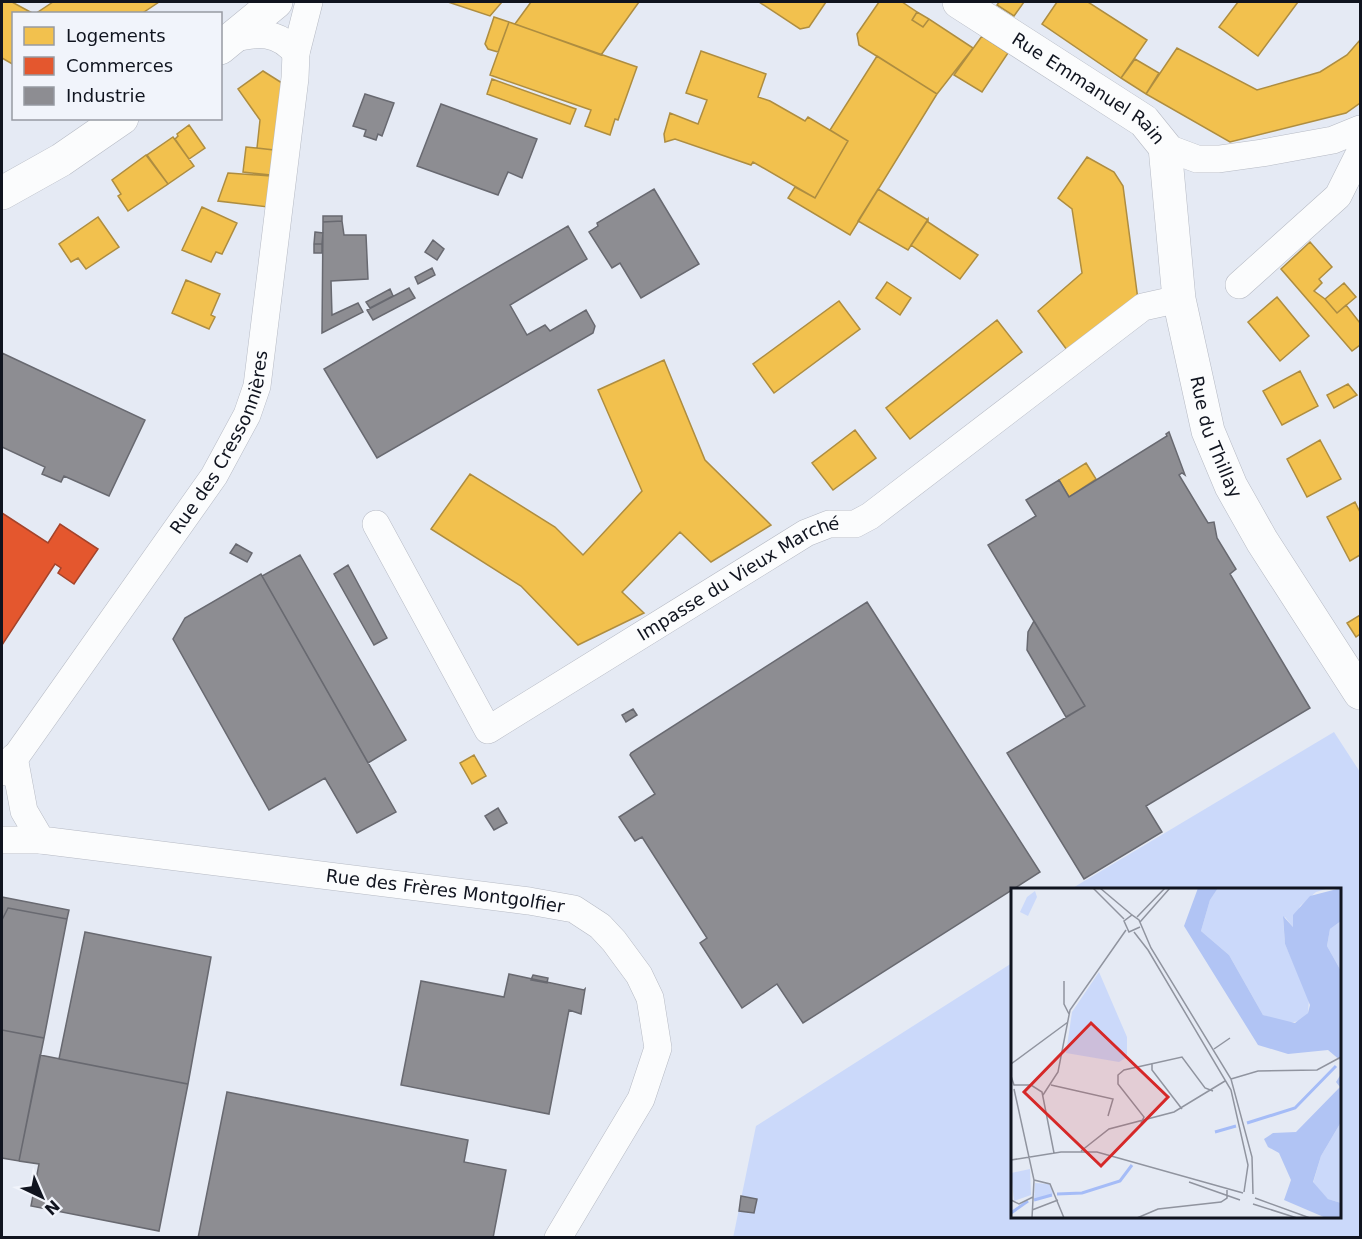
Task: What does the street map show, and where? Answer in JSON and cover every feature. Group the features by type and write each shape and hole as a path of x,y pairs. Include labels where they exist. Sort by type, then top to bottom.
{"street":[{"path":"226,43 276,2"},
{"name":"Rue des Cressonnières","path":"8,767 214,476 247,416 257,386 296,52 309,2"},
{"name":"Rue Emmanuel Rain","path":"959,2 1144,121 1165,147 1197,159 1219,159 1334,140 1360,129"},
{"path":"226,43 261,34 279,37 296,52"},
{"path":"2,193 61,160 119,120"},
{"name":"Rue du Thillay","path":"1165,147 1179,299 1208,431 1231,486 1262,541 1360,693"},
{"path":"1239,285 1338,196 1360,152"},
{"name":"Impasse du Vieux Marché","path":"376,524 488,730 806,532 829,524 855,524 870,516 1143,307 1179,299"},
{"path":"8,767 24,811 41,840"},
{"name":"Rue des Frères Montgolfier","path":"2,840 41,840 529,901 574,909 600,926 639,975 650,998 658,1048 641,1099 558,1238"}],"shaded area":[{"path":"1334,732 1360,772 1360,1237 733,1238 756,1126 1011,964 1011,1218 1341,1218 1341,888 1073,888"}],"building: Logements":[{"path":"2,2 12,2 30,12 12,12 12,64 2,58"},
{"path":"53,2 159,2 144,12 38,12"},
{"path":"448,2 502,2 490,16"},
{"path":"531,2 639,2 601,55 515,24"},
{"path":"759,2 826,2 809,27 800,29"},
{"path":"879,2 902,2 917,12 912,20 923,27 929,19 973,48 937,94 859,45 857,34"},
{"path":"999,2 1024,2 1014,16 997,5"},
{"path":"1057,2 1088,2 1147,40 1121,78 1042,24"},
{"path":"1238,2 1298,2 1258,56 1219,27"},
{"path":"917,12 929,19 923,27 912,20"},
{"path":"494,17 509,22 498,52 488,49 485,44"},
{"path":"509,22 637,67 618,120 615,119 610,135 585,126 591,110 490,75"},
{"path":"982,36 1008,53 982,92 954,75"},
{"path":"1360,40 1360,103 1346,113 1230,142 1146,94 1177,48 1257,90 1320,72 1347,55"},
{"path":"701,51 766,74 758,97 770,101 805,121 808,117 848,141 815,198 753,162 751,165 675,139 665,142 664,134 670,113 698,124 707,100 686,93"},
{"path":"877,56 937,94 850,235 788,198 795,187 815,198 848,141 830,130"},
{"path":"1135,59 1159,73 1146,94 1121,78"},
{"path":"263,71 282,83 274,150 257,148 260,120 238,89"},
{"path":"492,79 576,109 570,124 487,94"},
{"path":"189,125 205,148 189,159 175,139 177,134"},
{"path":"173,137 194,166 168,184 147,155"},
{"path":"246,147 274,150 271,175 243,172"},
{"path":"146,155 168,184 128,211 118,196 121,194 112,180"},
{"path":"1087,157 1114,172 1123,186 1138,300 1070,354 1038,311 1082,273 1072,209 1058,198"},
{"path":"228,173 271,176 268,207 218,201"},
{"path":"878,189 928,220 908,250 858,221"},
{"path":"202,207 237,223 222,254 216,252 211,262 182,250"},
{"path":"98,217 119,247 86,269 78,258 71,262 59,244"},
{"path":"928,219 928,222 978,255 960,279 911,245"},
{"path":"1310,242 1332,267 1319,279 1322,283 1314,291 1325,299 1337,313 1346,305 1360,323 1360,345 1352,351 1281,269"},
{"path":"186,280 220,294 211,315 215,317 209,329 172,313"},
{"path":"887,282 911,298 900,315 876,298"},
{"path":"1344,283 1356,297 1337,313 1325,299"},
{"path":"1277,297 1309,336 1280,361 1248,322"},
{"path":"839,301 860,329 774,393 753,364"},
{"path":"997,320 1022,352 910,439 886,408"},
{"path":"664,360 705,460 771,525 711,562 680,532 622,592 644,613 578,645 521,586 431,529 470,474 555,527 583,555 642,491 598,390"},
{"path":"1300,371 1318,406 1282,425 1263,391"},
{"path":"1348,384 1357,395 1334,408 1327,395"},
{"path":"855,430 876,458 833,490 812,463"},
{"path":"1320,440 1341,479 1307,497 1287,459"},
{"path":"1086,463 1096,479 1069,497 1059,480"},
{"path":"1355,502 1360,512 1360,555 1350,561 1327,517"},
{"path":"1360,615 1360,634 1356,637 1347,623"},
{"path":"474,755 486,776 472,784 460,763"}],"building: Commerces":[{"path":"2,513 48,543 60,524 98,549 74,584 58,573 61,568 55,564 2,645"}],"building: Industrie":[{"path":"365,94 394,103 382,136 378,134 376,140 364,136 366,130 353,126"},
{"path":"441,104 537,139 522,178 508,172 498,195 417,166"},
{"path":"654,189 699,264 641,298 620,263 612,268 589,232 598,226 597,223"},
{"path":"323,216 342,216 342,221 323,222"},
{"path":"342,221 344,235 366,235 368,279 331,281 332,315 358,303 363,312 322,333 323,222"},
{"path":"568,226 587,259 510,305 527,335 545,325 550,331 586,310 595,326 593,333 377,458 324,369"},
{"path":"315,232 323,233 322,244 314,244"},
{"path":"433,240 444,249 437,260 425,252"},
{"path":"314,244 322,244 322,253 314,253"},
{"path":"432,268 435,275 418,284 415,277"},
{"path":"409,288 415,298 373,320 367,310"},
{"path":"390,289 393,296 370,308 366,302"},
{"path":"2,353 145,420 109,496 64,476 61,482 42,474 45,467 2,447"},
{"path":"1169,432 1185,475 1182,473 1179,475 1208,523 1214,522 1217,538 1236,569 1230,574 1310,708 1146,806 1162,832 1084,879 1007,753 1085,706 988,545 1036,516 1026,500 1059,480 1069,497 1167,436"},
{"path":"236,544 252,553 247,562 230,553"},
{"path":"300,555 406,740 368,763 262,576"},
{"path":"348,565 387,638 374,645 334,574"},
{"path":"261,574 396,812 357,833 325,778 269,810 173,639 185,618"},
{"path":"867,602 1040,872 1015,888 1011,888 1011,890 803,1023 777,984 742,1008 700,943 707,938 642,837 635,841 619,817 655,794 630,755"},
{"path":"1034,621 1085,706 1066,717 1027,650 1028,632"},
{"path":"633,709 637,715 626,722 622,715"},
{"path":"498,808 507,823 494,830 485,816"},
{"path":"2,897 69,910 67,919 8,908 2,920"},
{"path":"8,908 67,919 44,1038 2,1030 2,920"},
{"path":"85,932 211,957 188,1084 59,1059"},
{"path":"509,974 585,989 581,1014 569,1010 549,1114 401,1085 421,981 504,997"},
{"path":"533,975 548,978 547,983 531,980"},
{"path":"2,1030 44,1038 19,1161 2,1158"},
{"path":"40,1055 188,1084 159,1231 31,1206 39,1164 19,1161"},
{"path":"227,1092 468,1140 464,1162 506,1170 493,1238 198,1238"},
{"path":"741,1196 757,1199 754,1213 739,1211"}]}
